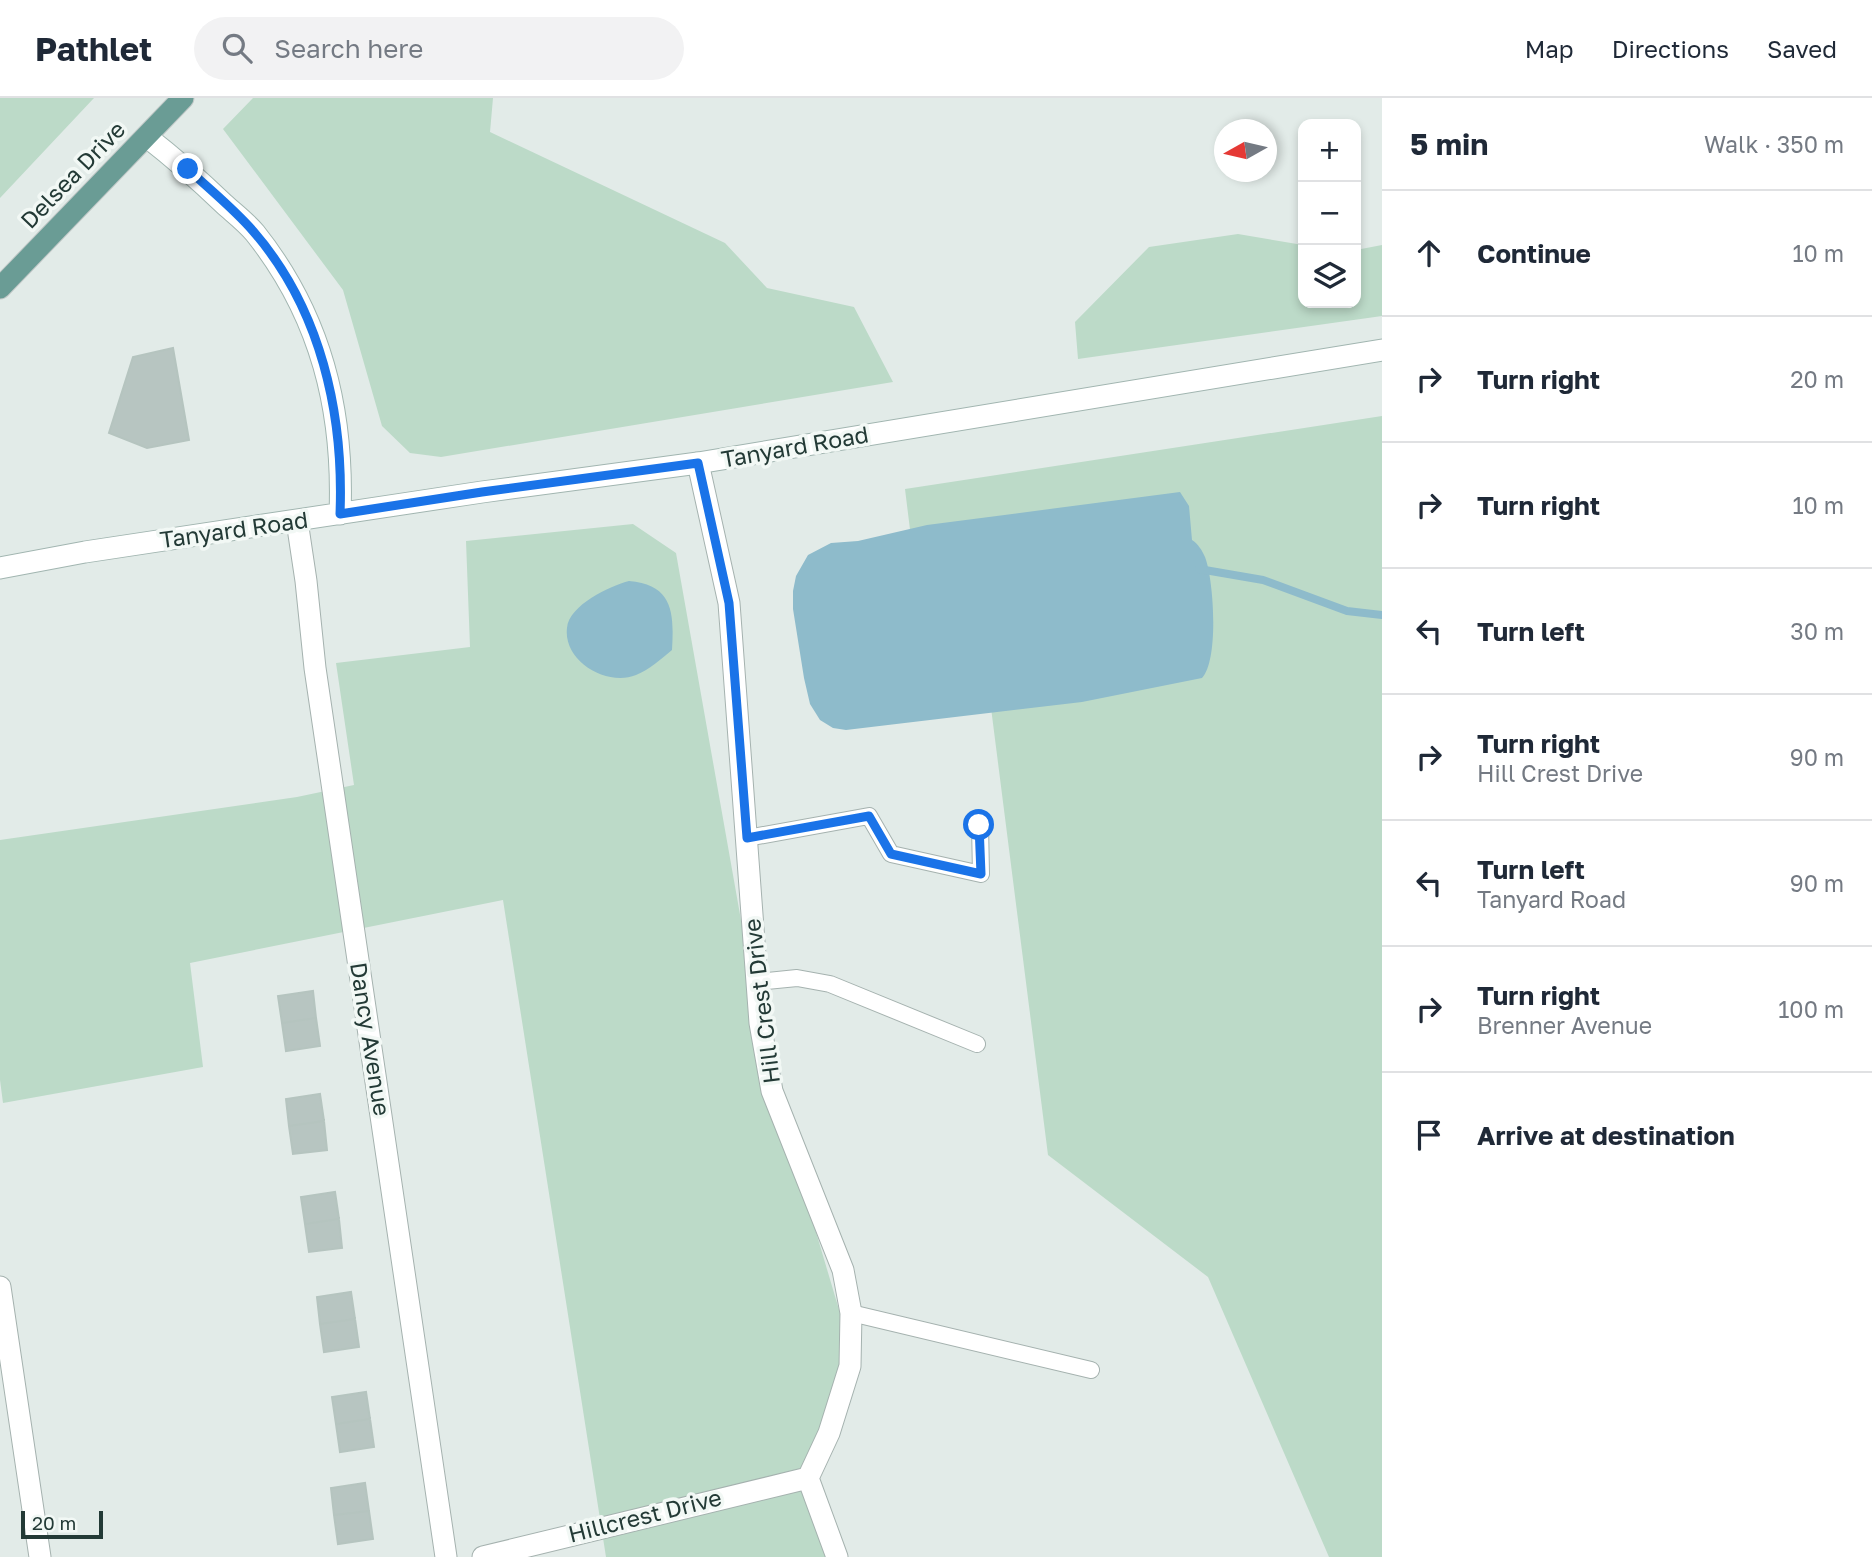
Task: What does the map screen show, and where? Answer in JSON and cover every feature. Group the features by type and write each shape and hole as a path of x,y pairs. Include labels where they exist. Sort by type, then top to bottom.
{"main road":[{"name":"Delsea Drive","path":"0,288 183,98"}],"street":[{"path":"147,137 188,169 253,231 286,275 306,313 324,363 340,448 340,514"},
{"name":"Tanyard Road","path":"0,568 85,552 482,492 698,463 1382,350"},
{"name":"Hill Crest Drive","path":"698,463 729,603 760,1023 772,1091 843,1270 851,1313 850,1366 829,1433 808,1478"},
{"name":"Dancy Avenue","path":"297,521 315,668 446,1557"},
{"path":"0,1287 40,1557"},
{"path":"808,1478 841,1556"},
{"name":"Hillcrest Drive","path":"483,1557 808,1478"}],"lane":[{"path":"747,838 869,816 891,854 981,874 979,825"},
{"path":"757,982 797,978 830,984 977,1044"},
{"path":"851,1313 1091,1370"}],"green space":[{"path":"0,98 94,98 0,198"},
{"path":"253,98 493,98 490,132 725,243 767,288 854,307 893,382 441,457 410,453 382,426 343,290 223,129"},
{"path":"1238,234 1298,244 1298,308 1361,308 1361,249 1382,245 1382,316 1078,359 1075,322 1149,247"},
{"path":"1382,416 1382,1557 1329,1557 1208,1277 1048,1155 990,700 914,562 905,489"},
{"path":"633,524 676,553 767,1067 848,1340 810,1479 843,1557 606,1557 503,900 190,963 203,1067 3,1103 0,1080 0,840 297,797 354,785 336,663 470,647 466,541"}],"water":[{"path":"1180,492 1189,506 1192,540 1200,547 1205,557 1211,583 1213,638 1211,655 1202,678 1082,702 846,730 833,728 820,720 810,704 793,609 796,576 808,555 831,543 858,541 927,525"},
{"path":"629,581 655,588 668,603 671,613 672,650 641,673 625,678 612,677 600,674 579,661 568,640 567,628 569,620 582,604"}],"building":[{"path":"173,348 189,440 147,448 109,433 133,357"},
{"path":"313,991 316,1018 282,1023 278,996"},
{"path":"316,1018 320,1046 286,1051 282,1023"},
{"path":"320,1094 324,1121 289,1126 286,1099"},
{"path":"324,1121 327,1150 293,1154 289,1126"},
{"path":"335,1192 339,1219 305,1224 301,1197"},
{"path":"339,1219 342,1248 309,1252 305,1224"},
{"path":"351,1292 355,1319 320,1324 317,1297"},
{"path":"355,1319 359,1347 324,1352 320,1324"},
{"path":"366,1392 370,1419 336,1424 332,1397"},
{"path":"370,1419 374,1447 340,1452 336,1424"},
{"path":"365,1483 369,1511 334,1515 331,1488"},
{"path":"369,1511 373,1539 338,1544 334,1515"}],"waterway":[{"path":"1199,569 1263,580 1347,611 1382,615"}],"route":[{"path":"188,169 253,231 286,275 306,313 324,363 340,448 340,514 698,463 729,603 747,838 869,816 891,854 981,874 979,825"}]}
